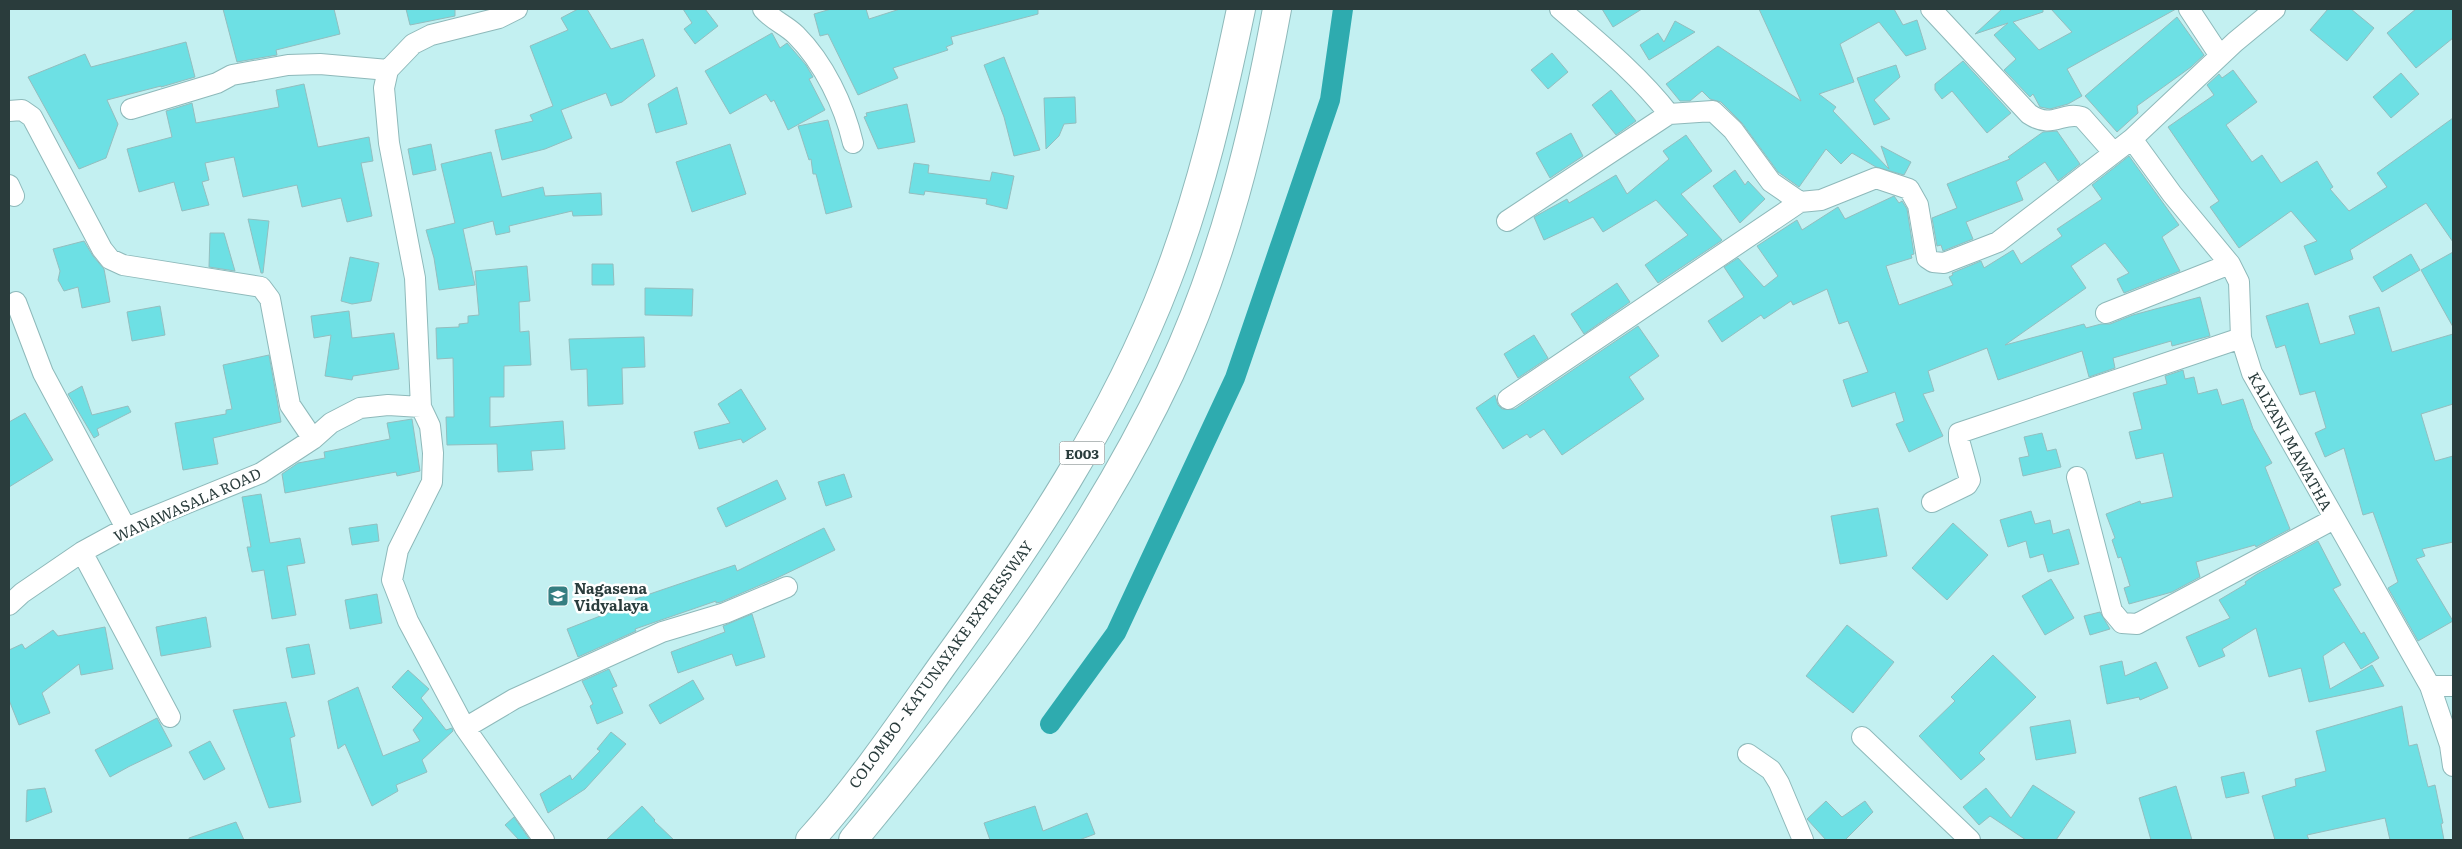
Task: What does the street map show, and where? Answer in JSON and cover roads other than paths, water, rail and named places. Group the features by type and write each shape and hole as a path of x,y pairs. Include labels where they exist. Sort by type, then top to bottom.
{"highway":[{"name":"COLOMBO - KATUNAYAKE EXPRESSWAY","path":"810,840 906,717 1016,562 1060,492 1104,415 1150,321 1167,281 1188,221 1213,132 1241,9"},
{"name":"E003","path":"853,840 936,740 1049,585 1120,470 1166,381 1216,256 1245,162 1263,88 1277,9"}],"street":[{"path":"517,9 499,18 431,35 413,44 388,70 384,88 389,144 415,278 421,407 430,426 433,453 432,482 398,550 392,580 408,621 465,728 544,840"},
{"path":"763,9 796,36 824,73 846,114 853,143"},
{"path":"1560,9 1660,101 1669,114"},
{"path":"1931,9 2029,114 2045,122 2077,115 2082,117 2113,152"},
{"path":"2189,9 2220,56"},
{"path":"1508,399 1800,202 1820,200 1876,178 1909,189 1918,205 1927,258 1934,262 1944,263 1998,242 2132,139 2220,56 2275,9"},
{"path":"131,109 217,83 232,75 288,65 320,64 388,70"},
{"path":"9,111 22,110 32,117 102,250 110,259 123,265 260,287 270,299 290,405 313,439"},
{"path":"1506,221 1669,114 1713,111 1733,130 1771,182 1800,202"},
{"name":"KALYANI MAWATHA","path":"2132,139 2172,194 2230,264 2239,282 2242,338 2252,373 2430,686 2450,745 2453,766"},
{"path":"2106,313 2230,264"},
{"path":"16,302 43,373 126,528"},
{"path":"1932,502 1967,485 1970,480 1959,440 1959,433 2242,338"},
{"name":"WANAWASALA ROAD","path":"9,605 22,593 82,552 126,528 261,473 313,439 331,423 360,408 388,405 421,407"},
{"path":"2077,477 2112,612 2122,623 2137,624 2334,519"},
{"path":"82,552 170,717"},
{"path":"465,728 523,695 662,632 725,613 787,587"},
{"path":"2430,686 2453,686"},
{"path":"1862,737 1970,840"},
{"path":"1748,754 1771,770 1779,782 1803,840"}],"waterway":[{"path":"1050,724 1116,633 1235,378 1330,100 1343,9"}],"place":[{"name":"Nagasena Vidyalaya","path":"558,596"}]}
